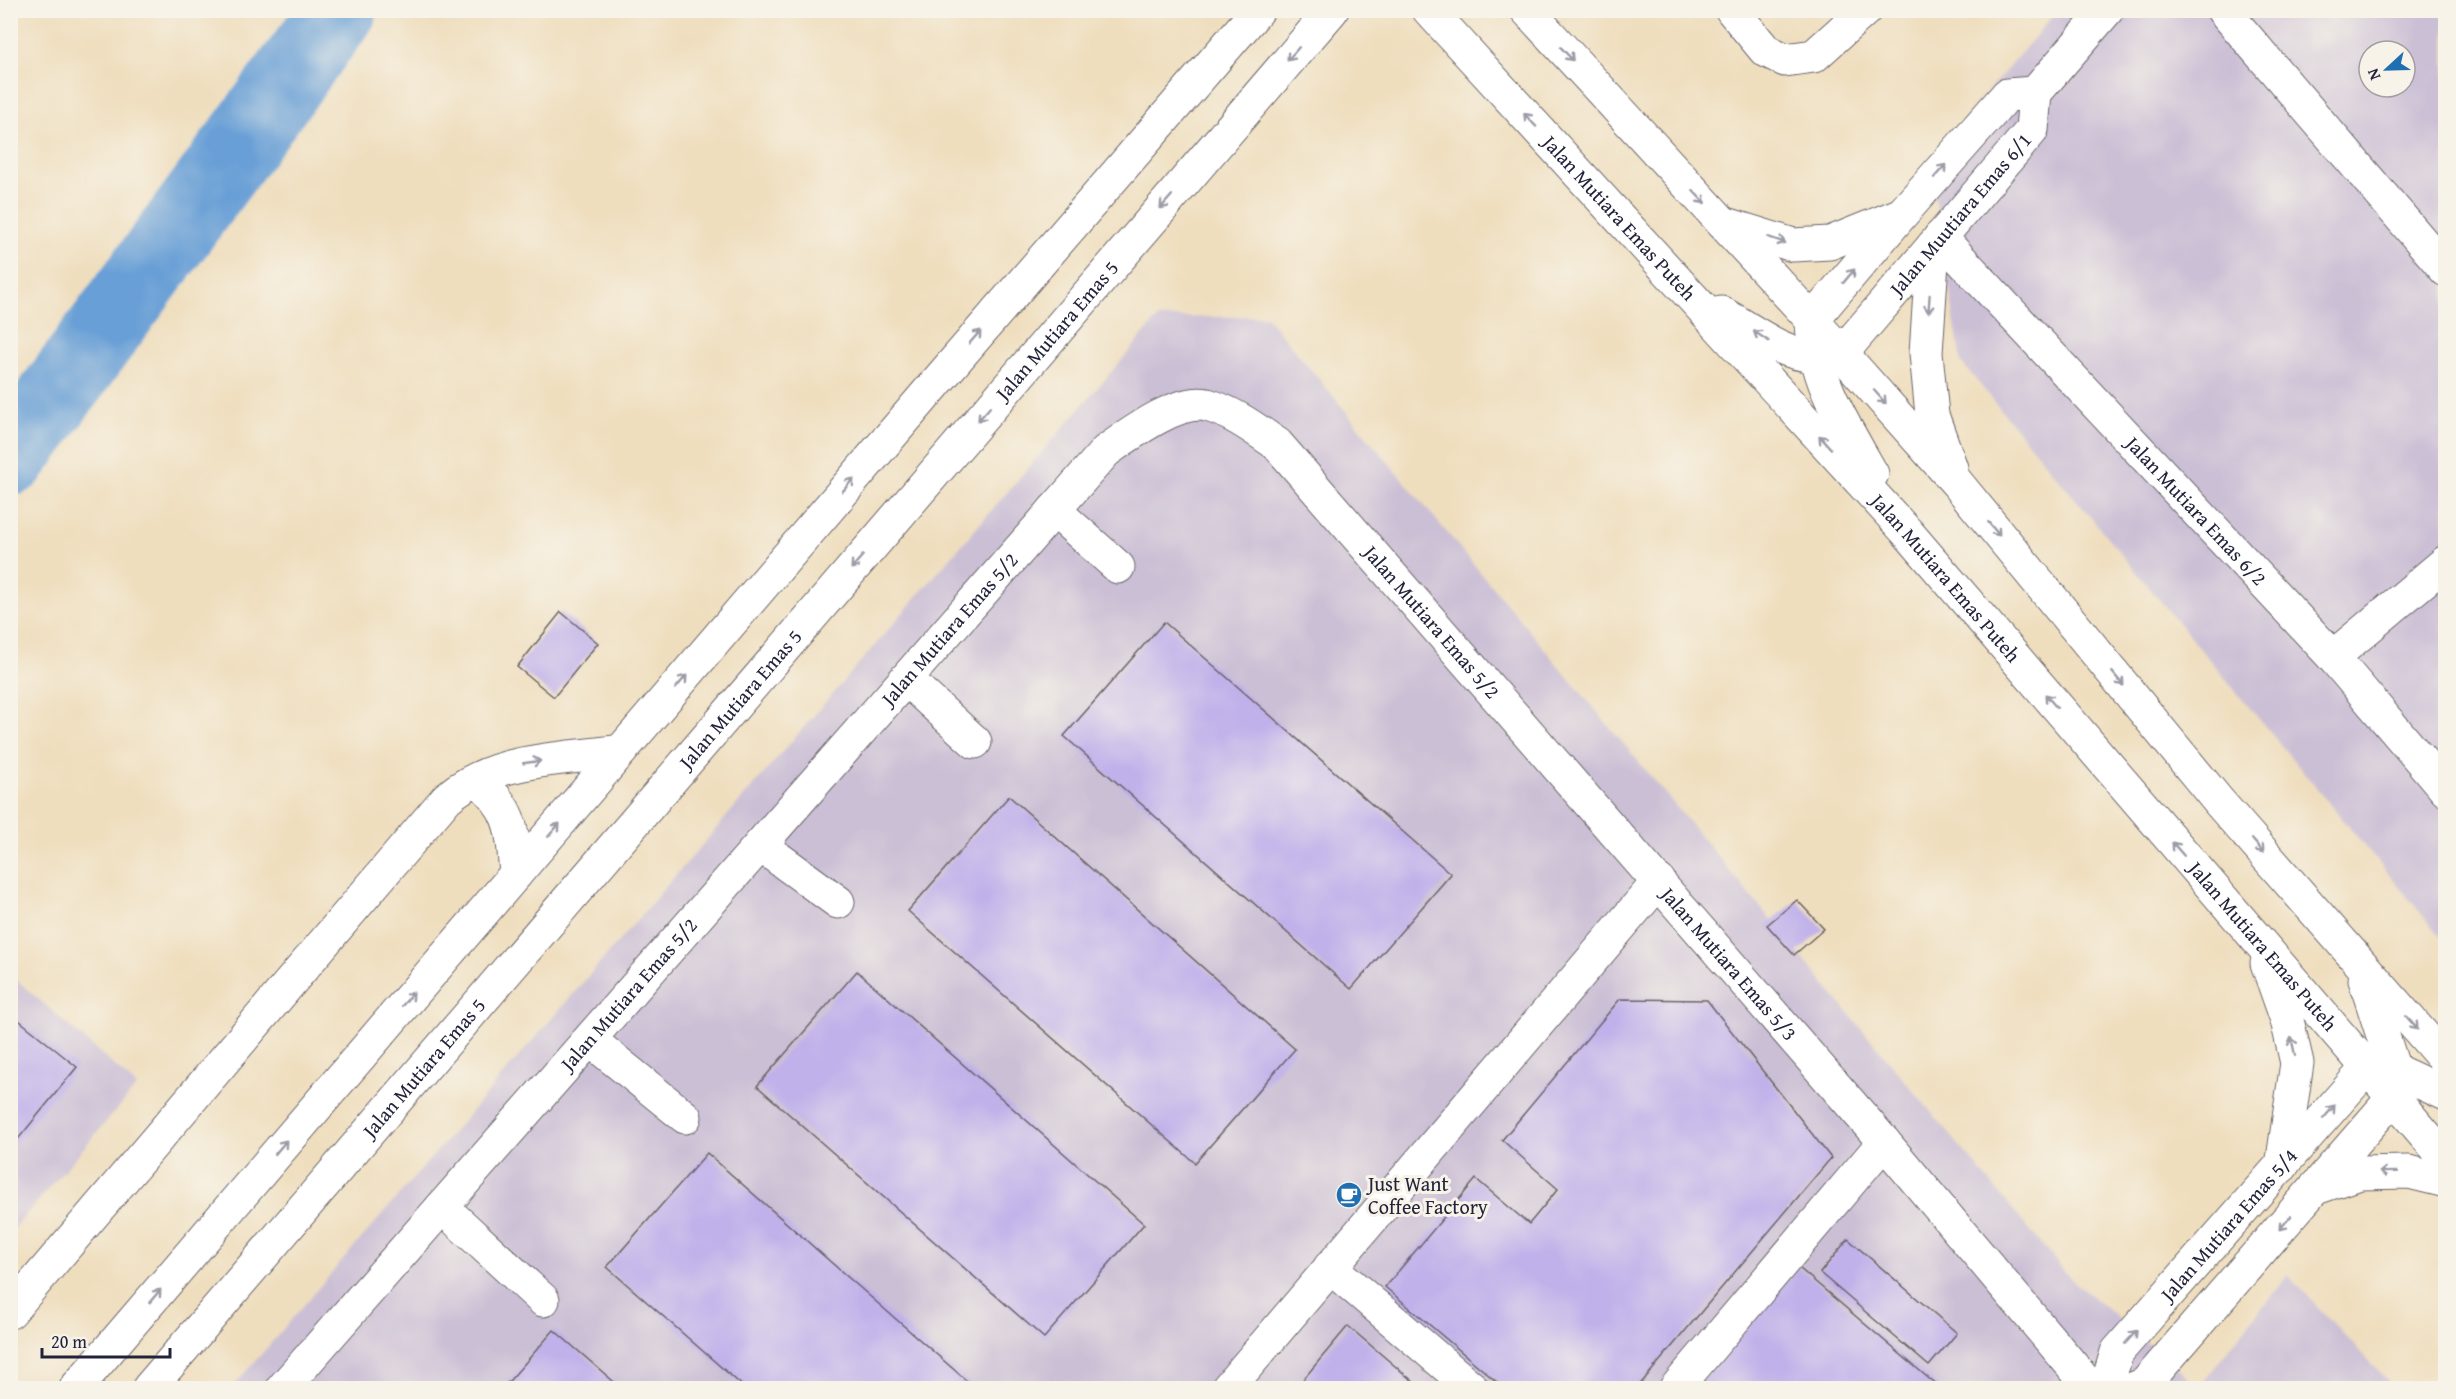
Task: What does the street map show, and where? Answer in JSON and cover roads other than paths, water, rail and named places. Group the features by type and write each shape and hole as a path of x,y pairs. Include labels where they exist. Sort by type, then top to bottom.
{"street":[{"path":"76,1389 921,400 1258,10"},
{"name":"Jalan Mutiara Emas 5","path":"149,1389 1332,10"},
{"name":"Jalan Mutiara Emas Puteh","path":"1429,10 1698,301 1907,532 2261,946 2384,1079 2445,1159"},
{"path":"1527,10 1812,320"},
{"path":"1732,10 1764,50 1785,60 1814,56 1865,10"},
{"path":"2107,10 2035,93 2007,95 1812,320 1812,342 1828,354 1957,483 2220,802 2445,1061"},
{"path":"2223,10 2445,270"},
{"name":"Jalan Muutiara Emas 6/1","path":"1828,354 1937,242 2032,130 2035,93"},
{"path":"1722,222 1793,245 1830,243 1901,215"},
{"path":"1937,242 1926,353 1932,415 1957,483"},
{"name":"Jalan Mutiara Emas 6/2","path":"1937,242 2333,657 2445,790"},
{"path":"1698,301 1767,340 1808,355 1828,354"},
{"path":"1828,354 1823,382 1839,416 1907,532"},
{"name":"Jalan Mutiara Emas 5/2","path":"285,1388 1106,451 1144,423 1184,407 1205,405 1242,420 1277,444 1659,880"},
{"path":"1053,510 1118,567"},
{"path":"2333,657 2445,562"},
{"path":"906,679 975,742"},
{"path":"10,1312 447,798 460,787 500,768 533,761 621,752"},
{"path":"477,779 493,793 512,826 516,874"},
{"path":"760,846 838,902"},
{"name":"Jalan Mutiara Emas 5/3","path":"1228,1389 1659,880 1884,1142 2091,1389"},
{"path":"2261,946 2287,1020 2297,1063 2282,1166"},
{"path":"2360,964 2384,1079 2445,1094"},
{"path":"590,1040 685,1117"},
{"name":"Jalan Mutiara Emas 5/4","path":"2106,1389 2117,1352 2282,1166 2384,1079"},
{"name":"Jalan Mutiara Emas 5/4","path":"2135,1389 2145,1384 2314,1189 2384,1079"},
{"path":"1676,1389 1884,1142"},
{"path":"2314,1189 2360,1173 2409,1172 2445,1181"},
{"path":"442,1207 543,1300"},
{"path":"1330,1267 1472,1389"}],"waterway":[{"path":"10,458 339,10"}],"place":[{"name":"Just Want Coffee Factory","path":"1349,1195"}]}
